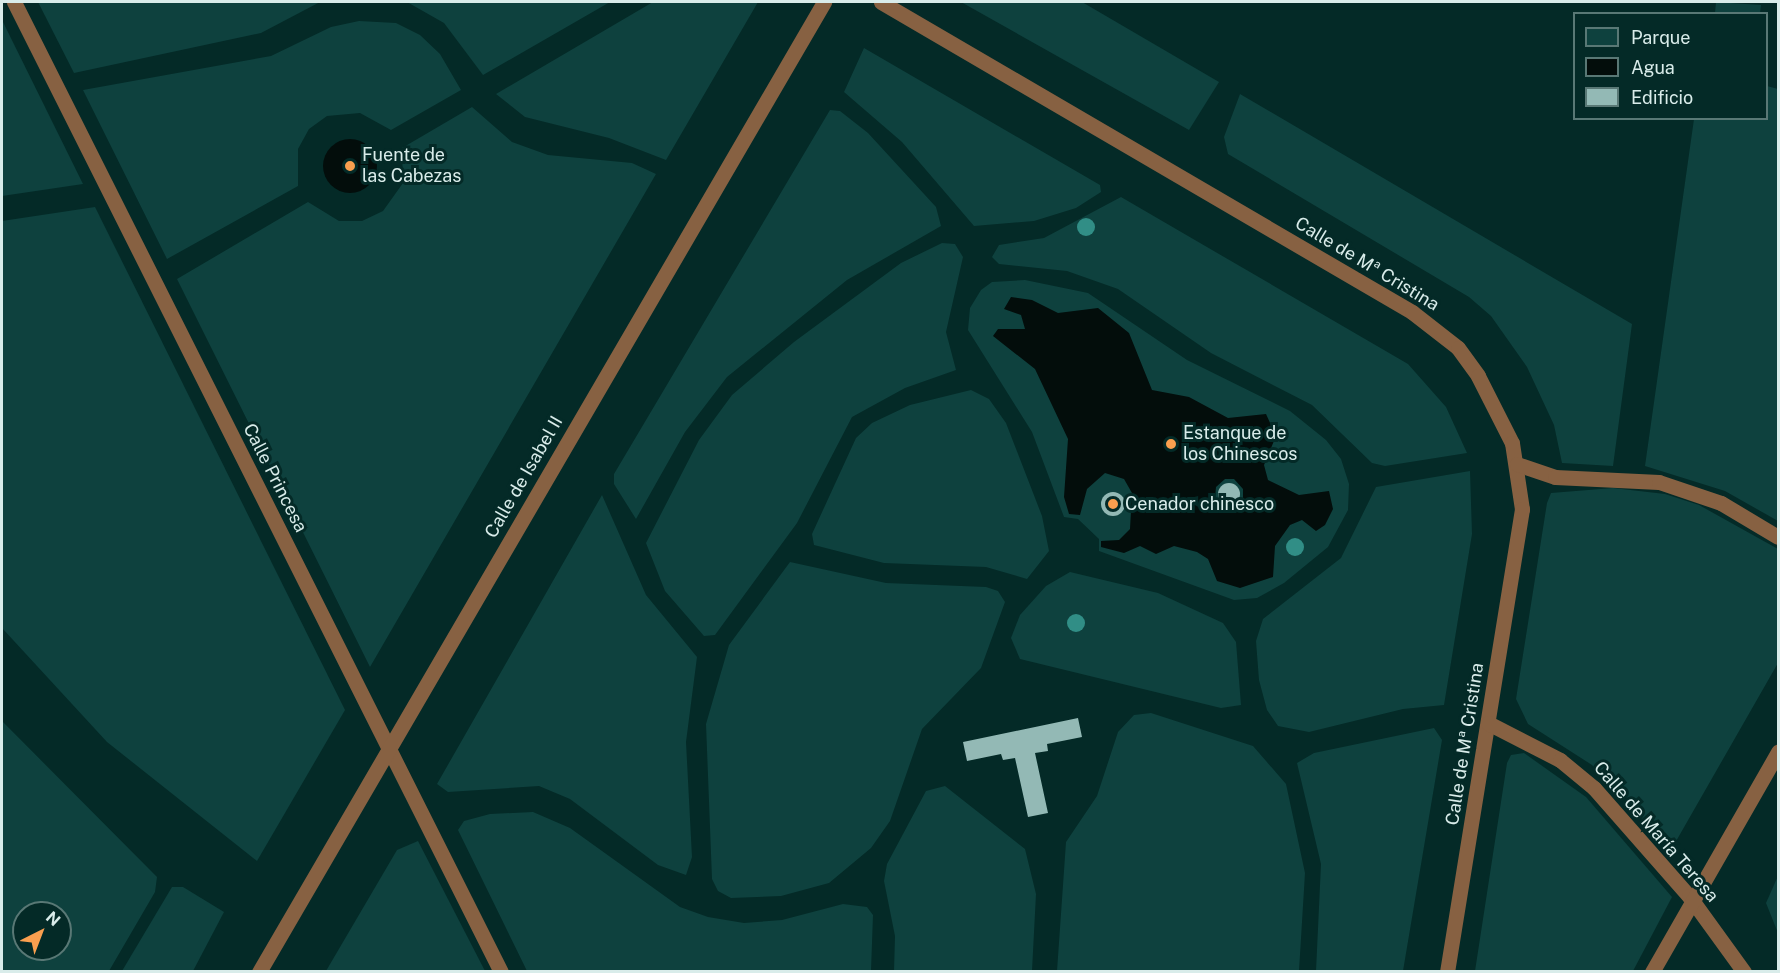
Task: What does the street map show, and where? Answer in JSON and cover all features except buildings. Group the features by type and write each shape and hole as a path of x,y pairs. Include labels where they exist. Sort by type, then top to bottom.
{"lane":[{"name":"Calle Princesa","path":"14,2 501,972"},
{"name":"Calle de Isabel II","path":"259,972 824,2"},
{"name":"Calle de Mª Cristina","path":"881,2 1432,325 1478,376 1499,412 1517,464 1522,509 1447,972"},
{"path":"1517,464 1555,477 1659,482 1721,503 1779,537"},
{"name":"Calle de María Teresa","path":"1488,723 1578,773 1693,901 1744,972"},
{"path":"1652,972 1779,752"}],"green space":[{"path":"38,2 320,2 261,33 74,73"},
{"path":"407,2 610,2 483,75 444,23"},
{"path":"653,2 758,2 666,160 609,138 525,117 496,94"},
{"path":"961,2 1082,2 1219,82 1189,130"},
{"path":"1716,2 1761,5 1760,12 1715,12"},
{"path":"2,20 83,184 2,196"},
{"path":"359,21 396,23 420,35 440,54 461,90 391,130 360,113 327,116 309,129 298,149 298,186 167,259 83,90 271,56 331,27"},
{"path":"864,48 1100,185 1101,192 1076,208 1034,221 974,226 902,142 844,92"},
{"path":"1768,86 1778,89 1778,521 1725,491 1645,466 1694,120 1768,120"},
{"path":"1240,94 1632,324 1613,466 1562,463 1554,425 1527,367 1491,316 1469,297 1228,154 1224,137"},
{"path":"472,107 512,142 548,155 632,163 656,174 370,667 177,279 308,202 339,221 362,221 383,211 403,183 402,148"},
{"path":"830,110 840,111 868,133 936,207 941,226 847,280 727,377 685,432 636,519 614,484 614,474"},
{"path":"1121,197 1408,364 1446,407 1467,453 1385,466 1372,463 1312,405 1211,353 1118,289 1067,271 999,264 992,257 999,245 1044,238"},
{"path":"95,207 345,710 257,861 107,742 2,628 2,221"},
{"path":"942,243 955,244 963,257 946,332 956,370 905,388 852,417 797,523 715,635 704,636 665,591 646,543 699,440 732,395 794,342 901,263"},
{"path":"1025,280 1088,293 1187,360 1290,411 1326,440 1341,459 1349,484 1348,510 1328,547 1284,583 1257,598 1234,600 1099,551 1099,539 1078,519 1064,517 1032,432 968,330 970,308 981,290 992,282"},
{"path":"971,390 989,399 1006,423 1042,516 1049,551 1027,579 986,567 884,563 814,545 812,534 856,438 872,423 910,405"},
{"path":"1470,471 1472,534 1444,705 1403,709 1309,732 1278,726 1267,710 1259,680 1256,641 1263,619 1341,558 1376,487"},
{"path":"1613,488 1665,494 1699,505 1778,549 1778,663 1671,850 1592,765 1528,724 1516,699 1547,503 1551,493"},
{"path":"602,495 646,595 697,657 686,742 692,857 686,875 658,865 570,799 539,786 448,792 437,784"},
{"path":"790,562 886,583 986,587 998,591 1005,602 981,668 922,729 890,821 871,848 829,883 781,896 731,898 718,891 712,879 706,724 729,645"},
{"path":"1070,572 1158,593 1223,623 1236,642 1241,705 1221,708 1020,659 1011,638 1020,615 1046,586"},
{"path":"1151,713 1253,746 1286,784 1305,873 1299,971 1057,971 1066,842 1097,796 1118,732 1134,715"},
{"path":"2,721 157,877 155,892 109,971 2,971"},
{"path":"1434,728 1442,740 1403,971 1316,971 1321,864 1297,763 1314,753"},
{"path":"1524,753 1586,797 1672,897 1633,971 1475,971 1507,763 1511,755"},
{"path":"945,786 1025,849 1036,894 1032,971 894,971 895,936 884,881 887,864 926,791"},
{"path":"533,812 570,828 680,907 708,917 744,923 782,920 843,904 867,907 873,915 871,971 527,971 458,830 464,821 490,814"},
{"path":"418,841 485,971 326,971 397,850"},
{"path":"1778,876 1778,933 1766,903"},
{"path":"172,887 183,887 224,912 193,971 122,971"}],"water":[{"name":"Fuente de las Cabezas","path":"350,139 360,141 369,147 375,156 377,166 375,176 369,185 360,191 350,193 340,191 331,185 325,176 323,166 325,156 331,147 340,141"},
{"name":"Estanque de los Chinescos","path":"1011,297 1032,300 1058,313 1098,308 1129,333 1152,390 1189,397 1228,418 1266,414 1276,436 1264,465 1268,480 1299,495 1329,491 1333,509 1325,525 1316,531 1302,520 1290,525 1275,546 1273,577 1240,588 1217,581 1208,559 1197,552 1174,546 1156,554 1140,546 1124,553 1101,547 1101,541 1119,540 1130,529 1132,493 1124,479 1105,473 1087,489 1080,515 1069,514 1064,497 1068,439 1035,369 993,336 998,329 1025,329 1021,315 1004,309","holes":["1225,479 1234,479 1243,489 1243,499 1233,508 1215,498 1216,487"]}],"place":[{"name":"Fuente de las Cabezas","path":"350,166"},
{"name":"Estanque de los Chinescos","path":"1171,444"},
{"name":"Cenador chinesco","path":"1113,504"}]}
